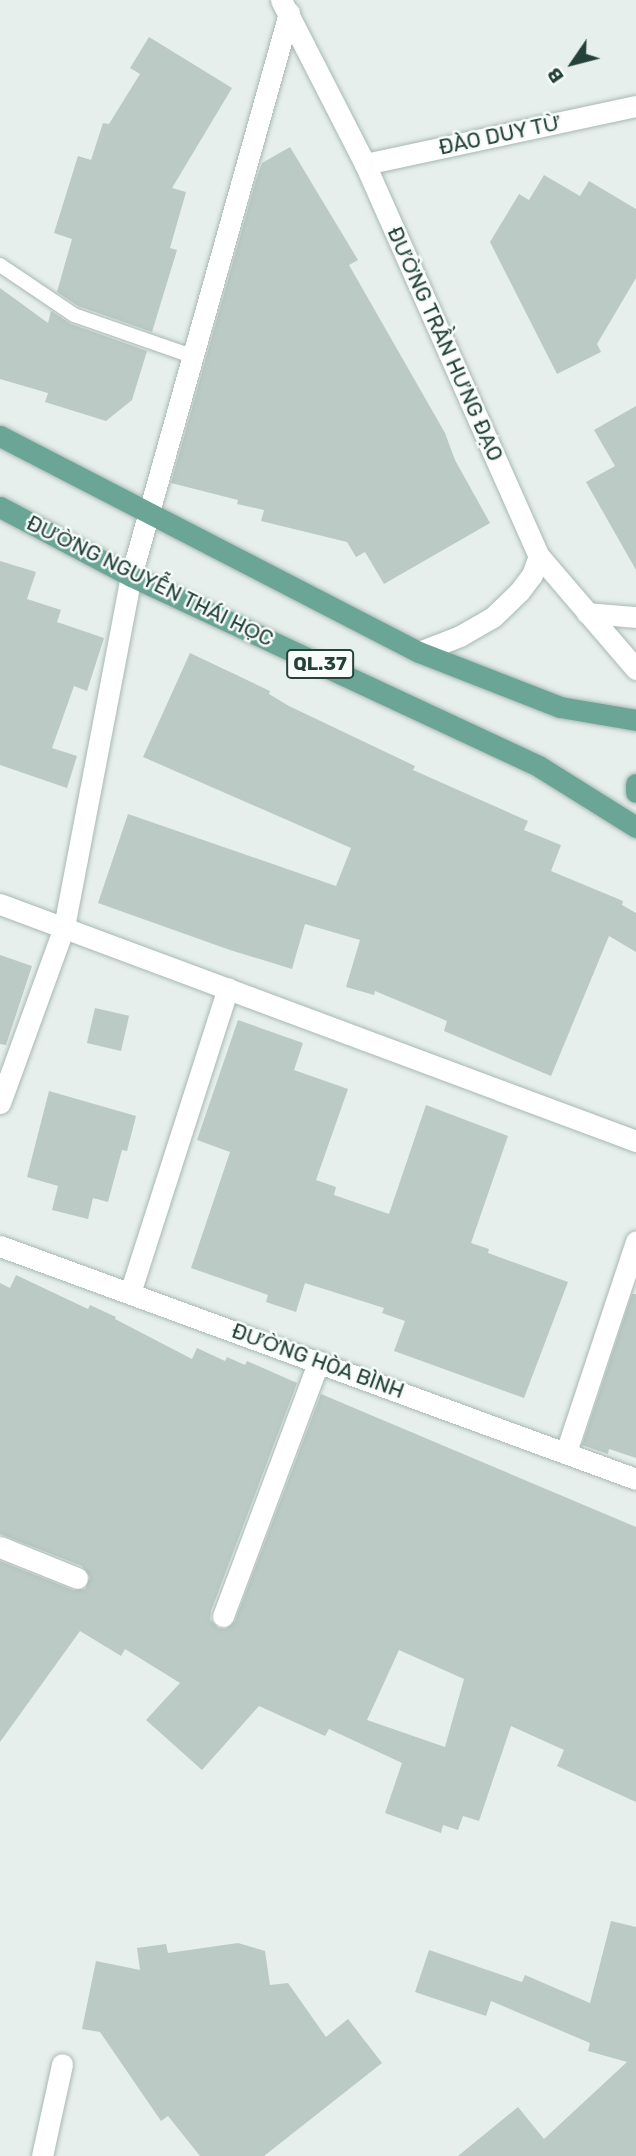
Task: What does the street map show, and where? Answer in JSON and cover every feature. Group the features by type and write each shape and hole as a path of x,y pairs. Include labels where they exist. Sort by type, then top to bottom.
{"main road":[{"name":"QL.37","path":"0,436 419,652 560,707 636,720"},
{"name":"ĐƯỜNG NGUYỄN THÁI HỌC","path":"0,507 131,576 540,767 636,827"},
{"path":"636,784 636,792"}],"street":[{"name":"ĐƯỜNG TRẦN HƯNG ĐẠO","path":"285,7 365,164 539,556 636,669"},
{"path":"0,1103 64,927 131,576 285,7"},
{"name":"ĐÀO DUY TỪ","path":"365,164 636,107"},
{"path":"419,652 460,636 494,617 532,575 539,556"},
{"path":"587,612 636,617"},
{"path":"0,904 636,1141"},
{"path":"130,1293 228,988"},
{"path":"566,1452 636,1241"},
{"name":"ĐƯỜNG HÒA BÌNH","path":"0,1246 636,1479"},
{"path":"223,1616 319,1361"},
{"path":"0,1547 77,1578"},
{"path":"41,2156 62,2064"}],"lane":[{"path":"0,265 74,315 192,356"}],"building":[{"path":"149,37 232,88 172,188 186,192 170,248 177,250 152,332 78,306 57,292 72,239 54,233 78,156 91,160 103,123 109,124 140,74 130,68"},
{"path":"290,147 358,260 349,265 445,433 455,460 490,523 384,584 365,552 356,557 347,542 261,521 264,510 237,504 238,500 171,483 262,163"},
{"path":"544,175 580,196 589,181 636,209 636,278 597,344 601,352 557,374 490,242 519,194 529,200"},
{"path":"0,288 48,323 51,311 71,324 147,351 132,400 106,421 45,402 48,393 0,379"},
{"path":"636,406 636,570 586,482 615,466 594,430"},
{"path":"0,561 36,572 27,599 61,610 57,622 104,638 87,691 74,686 52,748 77,756 67,788 0,765"},
{"path":"190,653 270,691 269,694 289,706 415,766 413,770 528,821 524,830 561,845 551,871 623,901 622,905 636,913 636,952 609,936 551,1076 444,1031 447,1021 375,991 374,995 346,987 360,940 305,924 292,969 98,903 128,814 336,886 351,848 143,757"},
{"path":"0,955 32,966 6,1045 0,1044"},
{"path":"95,1008 129,1016 121,1051 87,1043"},
{"path":"238,1020 303,1043 294,1070 348,1089 316,1180 336,1187 334,1195 389,1214 426,1105 508,1136 471,1243 489,1249 488,1253 568,1282 524,1398 394,1351 405,1321 382,1313 384,1308 305,1283 296,1312 266,1302 268,1295 191,1268 230,1152 197,1140"},
{"path":"49,1091 136,1116 127,1151 122,1150 108,1202 93,1198 88,1219 52,1210 58,1186 27,1177"},
{"path":"16,1275 88,1309 90,1305 116,1317 115,1319 192,1359 197,1348 225,1361 227,1357 245,1365 247,1361 297,1383 211,1611 210,1619 218,1628 226,1629 235,1621 321,1394 636,1527 636,1802 557,1766 564,1750 511,1726 479,1821 463,1816 458,1830 443,1825 441,1833 385,1813 402,1763 329,1729 325,1736 259,1706 202,1770 146,1720 180,1683 125,1649 121,1656 80,1631 0,1742 0,1561 73,1590 85,1589 90,1577 82,1566 0,1534 0,1283 10,1288","holes":["399,1650 464,1679 445,1747 367,1720"]},
{"path":"632,1294 636,1294 636,1458 609,1449 608,1454 582,1445"},
{"path":"611,1921 636,1927 636,2156 458,2156 518,2107 544,2139 627,2062 588,2051 590,2043 491,2001 486,2016 415,1992 429,1950 522,1982 525,1975 590,2003"},
{"path":"238,1943 265,1951 270,1985 288,1983 326,2037 348,2019 382,2063 264,2156 200,2156 168,2116 161,2121 100,2032 82,2029 96,1961 140,1970 137,1948 166,1944 168,1953"}]}
